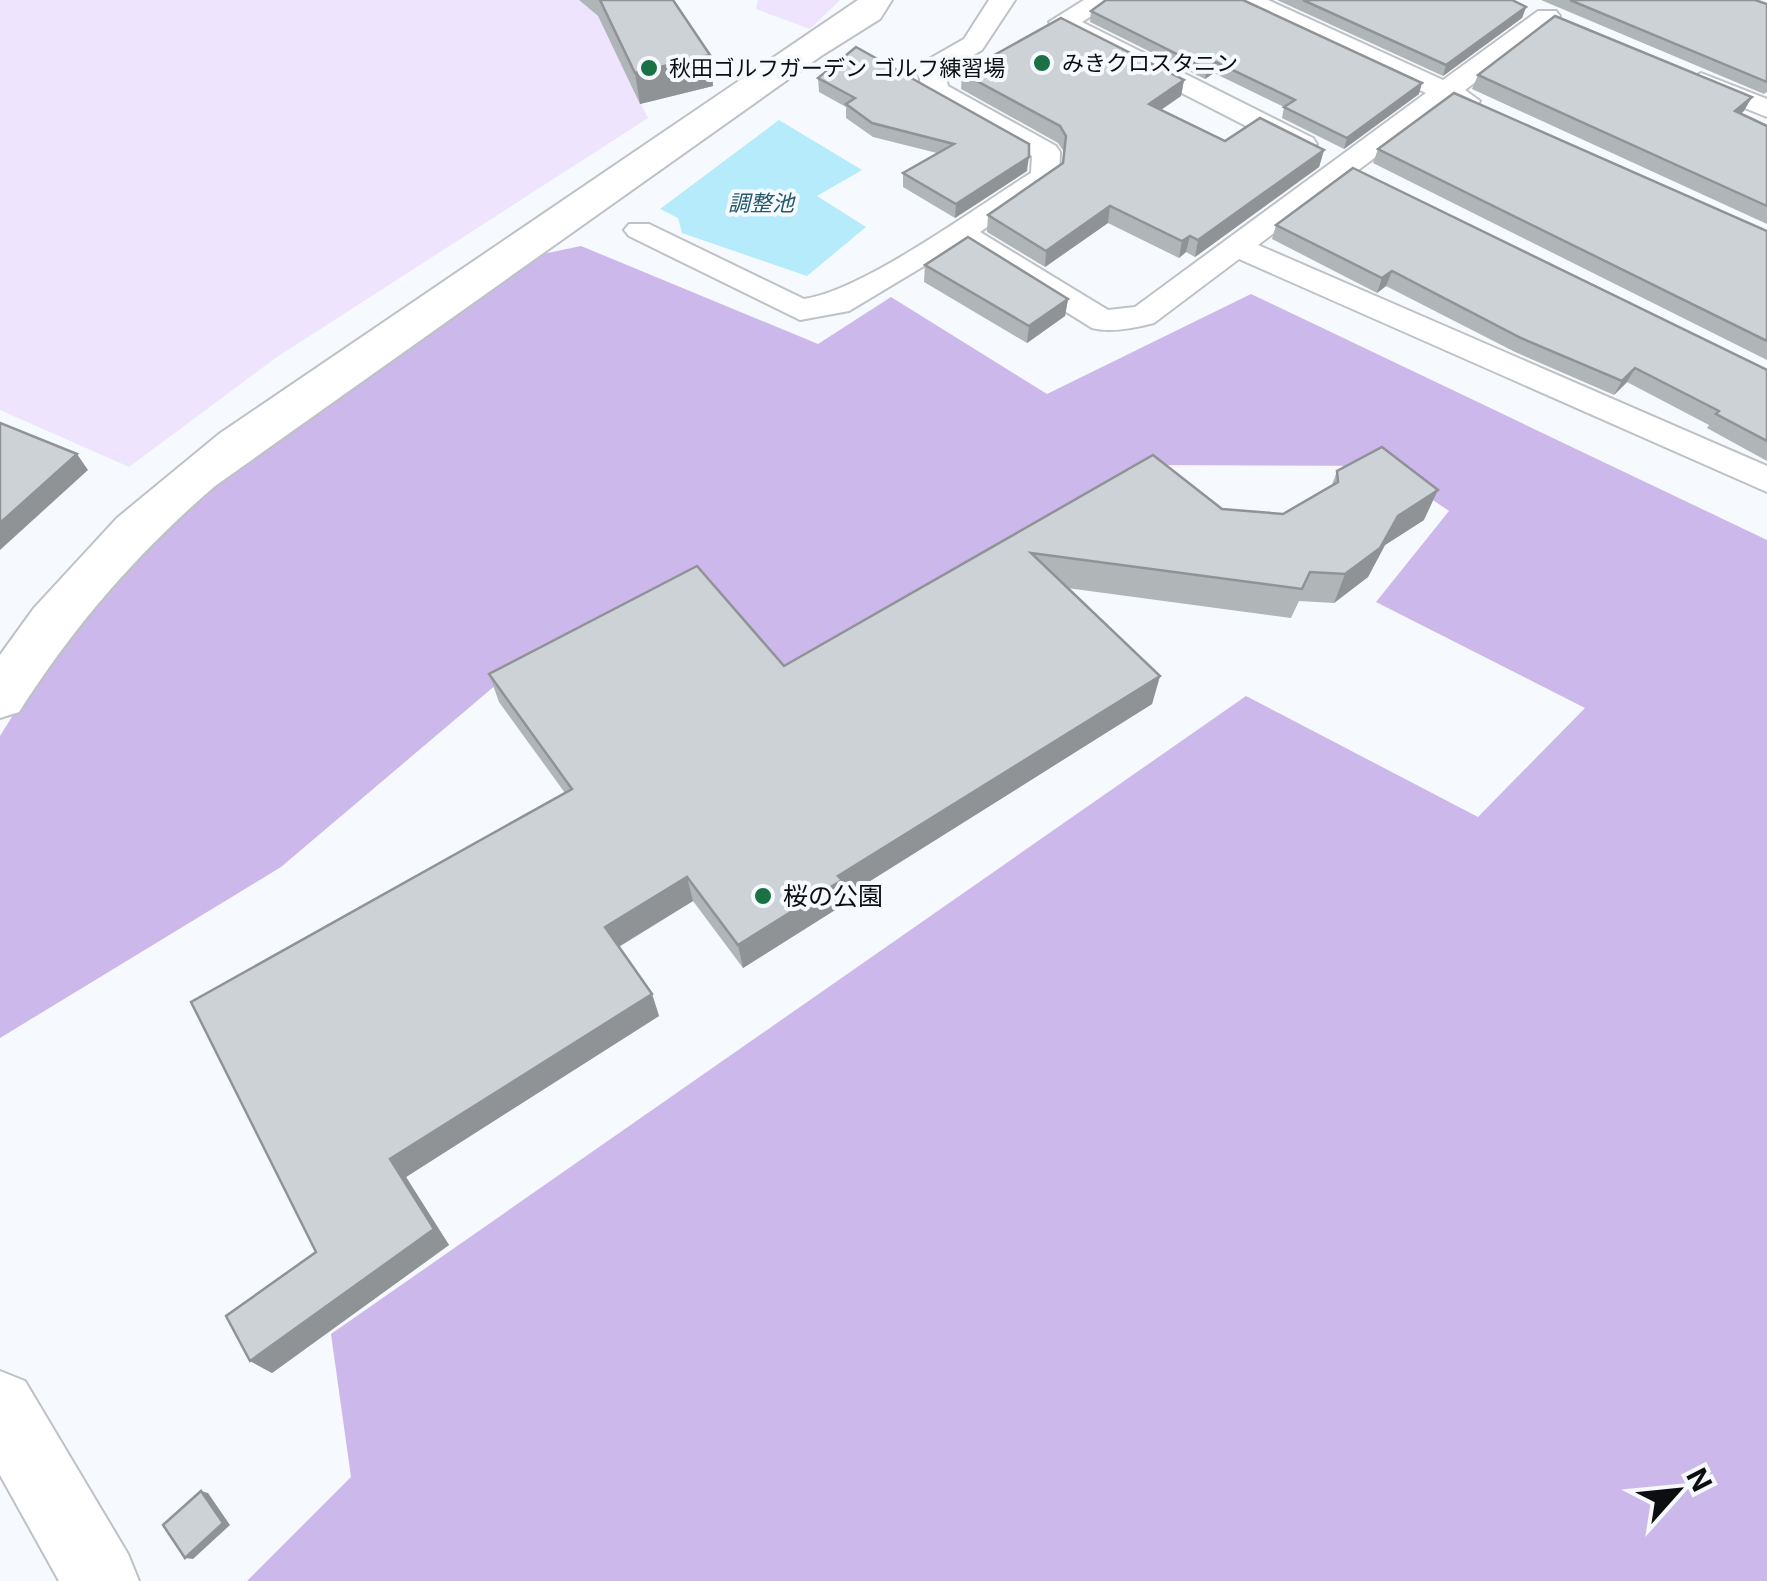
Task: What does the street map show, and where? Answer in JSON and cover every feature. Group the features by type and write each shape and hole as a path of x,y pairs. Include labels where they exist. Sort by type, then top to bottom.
{"street":[{"path":"0,697 33,646 93,568 159,504 301,399 808,48 868,12 875,0"},
{"path":"639,230 800,310 838,304 959,232 1045,176 1046,152 935,90 931,70 973,44 1002,0"},
{"path":"1103,0 1062,22 1382,184"},
{"path":"1248,0 1500,116"},
{"path":"959,232 1103,321 1143,316 1545,15"},
{"path":"1675,70 1767,109"},
{"path":"1236,246 1767,480"},
{"path":"0,1406 101,1581"}],"shaded area":[{"path":"0,0 579,0 598,16 648,118 277,357 129,467 0,410"},
{"path":"758,0 840,0 810,29 756,9"},
{"path":"581,246 818,344 891,297 1047,394 1251,294 1767,540 1767,1581 247,1581 351,1477 331,1334 1246,696 1478,817 1585,708 1376,602 1449,511 1383,466 1145,465 778,670 523,662 281,867 0,1038 0,736 64,633 169,515 538,255"}],"water":[{"name":"調整池","path":"779,120 862,170 817,196 866,227 807,276 682,233 678,218 660,209"}],"building":[{"name":"秋田ゴルフガーデン ゴルフ練習場","path":"600,0 673,0 710,55 635,73"},
{"path":"1106,0 1243,0 1422,83 1347,138 1284,107 1295,100 1216,62 1207,69 1091,11"},
{"path":"1303,0 1512,0 1526,7 1446,65"},
{"path":"1570,0 1755,0 1767,4 1767,82"},
{"path":"1555,16 1752,97 1735,111 1767,126 1767,206 1478,75"},
{"path":"1061,18 1184,80 1149,104 1225,141 1260,118 1324,150 1198,240 1190,236 1182,241 1110,206 1046,251 988,215 1063,163 1066,136 1060,126 962,73"},
{"path":"856,47 1029,144 1029,157 956,204 903,173 954,144 872,123 846,104 855,98 818,78"},
{"path":"1454,93 1767,231 1767,341 1378,149"},
{"path":"1353,168 1767,370 1767,441 1716,414 1719,411 1635,368 1622,381 1521,338 1392,271 1382,278 1276,225"},
{"path":"968,237 1068,299 1029,326 925,265"},
{"path":"0,423 77,454 0,523"},
{"name":"桜の公園","path":"1382,447 1438,490 1398,516 1380,548 1345,574 1310,572 1302,589 1031,553 1160,676 838,876 842,880 738,945 687,877 605,927 652,994 390,1159 434,1229 250,1361 226,1316 316,1252 191,1002 572,789 489,674 697,566 784,666 1153,455 1222,509 1283,514 1338,482 1337,471"},
{"path":"201,1491 223,1523 185,1558 163,1525"}],"place":[{"name":"みきクロスタニン","path":"1042,63"},
{"name":"秋田ゴルフガーデン ゴルフ練習場","path":"649,68"},
{"name":"桜の公園","path":"763,896"}]}
